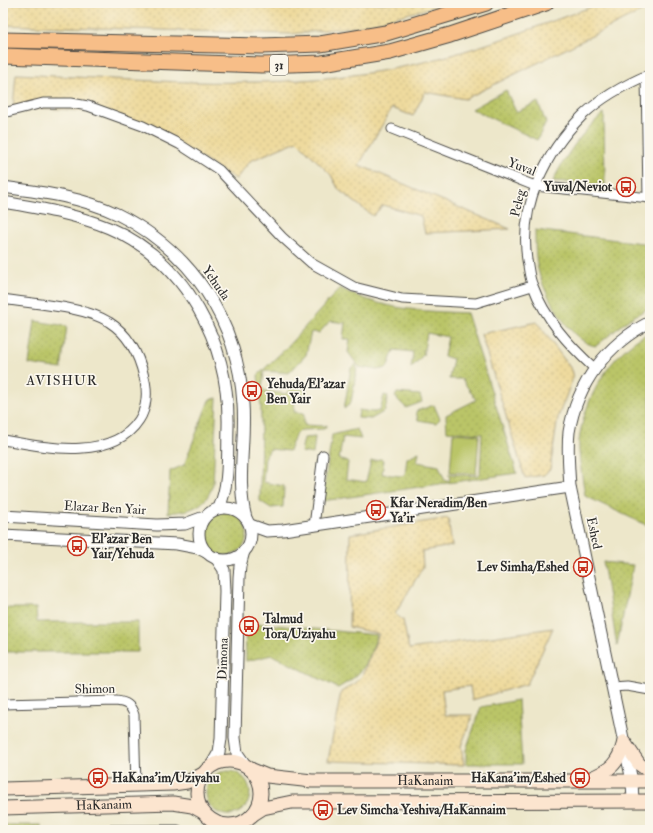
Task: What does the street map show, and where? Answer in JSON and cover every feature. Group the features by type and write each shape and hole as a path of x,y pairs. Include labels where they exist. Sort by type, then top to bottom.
{"highway":[{"name":"31","path":"3,40 261,46 320,44 386,33 486,3"},
{"name":"31","path":"3,56 261,65 322,63 390,52 450,35 546,3"}],"main road":[{"path":"624,742 639,764 650,772"},
{"path":"586,781 608,771 613,766 624,742"},
{"path":"228,761 248,767 257,778 261,790 259,803 252,815 237,827 209,820 199,806 197,793 198,785 207,770 228,761"},
{"name":"HaKanaim","path":"248,767 266,776 312,781 650,781"},
{"name":"HaKanaim","path":"3,789 136,786 187,782 207,770"},
{"name":"HaKanaim","path":"252,815 263,808 292,802 650,802"},
{"name":"HaKanaim","path":"3,808 173,804 192,806 209,820"}],"street":[{"name":"Peleg","path":"594,368 579,354 553,324 532,286 526,242 526,224 535,186 547,160 583,116 615,91 648,75"},
{"path":"648,75 649,198"},
{"path":"3,113 43,103 71,103 88,106 143,126 179,144 219,170 282,237 311,263 354,287 402,299 476,303 532,286"},
{"name":"Yuval","path":"392,129 535,186 649,198"},
{"name":"Yehuda","path":"3,187 67,198 117,214 160,241 185,264 205,289 226,327 232,342 240,372 244,420 243,501 248,521"},
{"path":"3,202 78,217 110,228 138,245 160,263 177,280 198,308 217,347 226,391 228,420 226,486 219,508"},
{"path":"3,300 74,310 108,322 121,332 133,347 145,378 146,394 146,405 139,420 128,433 117,440 88,448 48,448 3,440"},
{"name":"Eshed","path":"633,802 632,781 570,487 568,456 569,432 580,397 594,368 610,350 636,329 650,322"},
{"path":"314,526 323,455"},
{"path":"206,552 198,535 199,528 204,517 211,511 219,508 234,509 248,521 267,531 314,526 570,487"},
{"name":"Elazar Ben Yair","path":"3,516 157,525 185,524 204,517"},
{"path":"247,547 251,537 248,521"},
{"path":"3,535 177,544 198,548 216,558 231,559 266,535 283,530"},
{"name":"Dimona","path":"247,547 240,566 239,577 235,738 237,753 248,767"},
{"name":"Dimona","path":"207,770 219,752 221,739 226,584 224,570 216,558"},
{"path":"612,687 627,686 650,690"},
{"name":"Shimon","path":"3,704 116,701 127,703 132,709 134,715 136,786"},
{"path":"103,830 178,830"}],"green space":[{"path":"506,90 516,112 538,102 546,123 537,140 472,109"},
{"path":"604,113 605,185 553,181 575,144"},
{"path":"535,230 650,244 650,307 628,320 596,346 587,343 577,336 560,317 547,293 538,268"},
{"path":"340,288 371,301 402,308 467,313 517,473 322,501 332,435 357,429 361,439 343,437 339,459 348,462 346,479 366,482 371,461 380,459 384,460 382,474 402,476 405,474 407,458 419,452 417,462 439,466 445,481 450,480 449,474 477,476 480,473 482,434 447,431 446,415 476,400 462,379 449,379 453,359 444,356 448,337 427,333 423,355 411,368 413,352 394,350 387,368 377,370 359,367 348,352 350,339 343,339 345,323 330,321 319,333 311,332 306,355 289,373 264,371 262,388 265,391 287,394 292,387 307,390 307,395 295,394 294,412 304,413 304,425 327,425 324,429 302,430 296,433 289,451 270,449 265,458 263,482 284,486 283,507 271,508 260,501 261,408 258,375 286,348"},
{"path":"35,321 67,326 61,369 29,364"},
{"path":"650,332 650,517 646,525 585,496 580,462 579,441 587,409 601,378 611,364 623,352"},
{"path":"355,364 357,368 351,403 344,409 351,368"},
{"path":"397,393 420,395 422,402 406,408 395,397"},
{"path":"384,395 388,396 385,411 371,419 358,418 359,410 373,412 380,411"},
{"path":"217,398 213,484 210,492 196,507 168,513 170,471 184,465 209,400"},
{"path":"434,405 440,419 436,423 418,420 416,411"},
{"path":"453,433 479,435 476,474 450,472"},
{"path":"315,437 313,454 301,452 304,438"},
{"path":"225,512 237,516 243,522 247,534 243,546 237,552 225,556 213,552 207,546 203,534 207,522 213,516"},
{"path":"603,562 633,565 617,646"},
{"path":"5,608 36,608 37,622 138,622 138,652 6,652"},
{"path":"245,623 377,635 370,654 360,672 338,688 272,655 246,661"},
{"path":"518,700 522,764 466,764 466,750 481,707"},
{"path":"228,771 240,775 246,781 250,793 246,805 240,811 228,815 216,811 210,805 206,793 210,781 216,775"},
{"path":"3,825 41,825 41,830 3,830"}],"sand":[{"path":"3,3 449,3 361,26 291,34 3,25"},
{"path":"602,3 650,3 650,7 465,99 425,92 413,116 392,108 359,165 510,229 425,233 421,216 383,205 373,216 339,190 331,175 297,141 250,161 236,179 162,136 116,118 64,110 13,108 16,74 163,81 261,82 358,74 407,66 457,53 506,38"},
{"path":"537,322 571,369 573,378 558,417 550,469 544,475 525,478 481,334"},
{"path":"448,518 452,546 422,551 423,567 395,614 403,620 409,649 553,628 527,684 472,700 470,686 442,690 445,715 473,715 461,746 464,765 328,761 341,692 356,683 362,676 379,634 349,627 350,534"}],"place":[{"name":"Yuval/Neviot","path":"626,187"},
{"name":"Yehuda/El'azar Ben Yair","path":"252,391"},
{"name":"Kfar Neradim/Ben Ya'ir","path":"376,510"},
{"name":"El'azar Ben Yair/Yehuda","path":"77,546"},
{"name":"Lev Simha/Eshed","path":"583,567"},
{"name":"Talmud Tora/Uziyahu","path":"249,626"},
{"name":"HaKana'im/Uziyahu","path":"98,778"},
{"name":"HaKana'im/Eshed","path":"580,778"},
{"name":"Lev Simcha Yeshiva/HaKannaim","path":"323,810"}],"district":[{"name":"AVISHUR","path":"62,380"}]}
